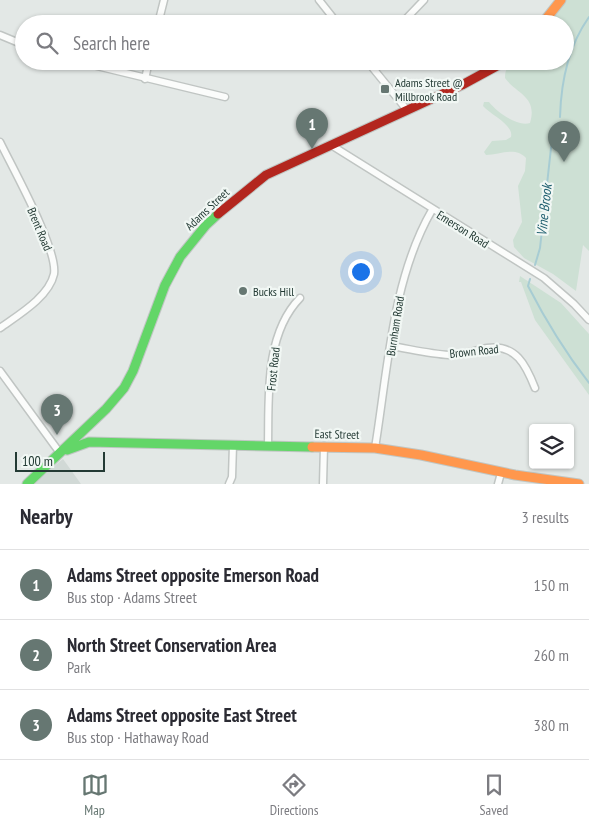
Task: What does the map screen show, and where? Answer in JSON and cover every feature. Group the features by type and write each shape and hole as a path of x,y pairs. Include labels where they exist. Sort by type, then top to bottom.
{"main road":[{"path":"549,15 560,0"},
{"name":"Adams Street","path":"27,484 106,408 129,381 165,285 190,242 232,202 266,176 462,85 490,70"},
{"path":"88,426 92,442"},
{"name":"East Street","path":"60,453 77,445 92,442 375,448 421,455 501,473 578,484"}],"street":[{"path":"160,15 164,0"},
{"path":"319,0 331,15"},
{"path":"410,15 424,0"},
{"path":"0,35 15,41"},
{"path":"110,70 224,97"},
{"path":"144,79 146,70"},
{"path":"375,70 406,110"},
{"name":"Brent Road","path":"0,142 48,242 54,274 47,288 36,300 0,328"},
{"name":"Emerson Road","path":"331,145 552,284 589,320"},
{"name":"Burnham Road","path":"375,448 403,277 414,242 432,210"},
{"name":"Frost Road","path":"268,445 275,345 288,314 300,298"},
{"name":"Brown Road","path":"391,346 450,356 487,348 504,348 518,356 527,368 535,388"},
{"path":"0,371 60,453"},
{"path":"229,484 232,477 233,445"},
{"path":"324,446 324,484"},
{"path":"498,484 501,473"}],"shaded area":[{"path":"63,459 81,484 35,484 52,468"}],"green space":[{"path":"565,0 589,0 589,251 583,245 576,291 553,274 524,258 514,247 513,240 522,222 518,186 525,171 526,158 517,152 486,155 484,152 492,141 506,140 511,137 511,133 506,124 483,106 484,102 489,102 513,121 525,124 530,123 532,114 529,101 505,78 506,70 574,70 574,15 554,15"},
{"path":"520,276 561,303 589,334 589,395 535,320 521,282 519,282"}],"waterway":[{"name":"Vine Brook","path":"574,45 589,17"},
{"name":"Vine Brook","path":"560,117 566,70"},
{"name":"Vine Brook","path":"535,265 540,248 551,148 557,125"},
{"name":"Vine Brook","path":"530,279 528,286 542,312 564,348 589,383"}],"traffic: fast":[{"path":"27,484 106,409 124,388 133,371 165,285 180,257 206,225 218,214"},
{"path":"67,450 89,442 312,447"}],"traffic: slow":[{"path":"549,15 561,0"},
{"path":"312,447 375,448 421,455 515,475 579,484"}],"traffic: jam":[{"path":"218,214 266,175 462,85 490,70"}],"place":[{"name":"Adams Street @ Millbrook Road","path":"385,89"},
{"name":"Adams Street opposite Emerson Road","path":"312,149"},
{"name":"North Street Conservation Area","path":"564,162"},
{"name":"Bucks Hill","path":"243,291"},
{"name":"Adams Street opposite East Street","path":"57,435"}]}
